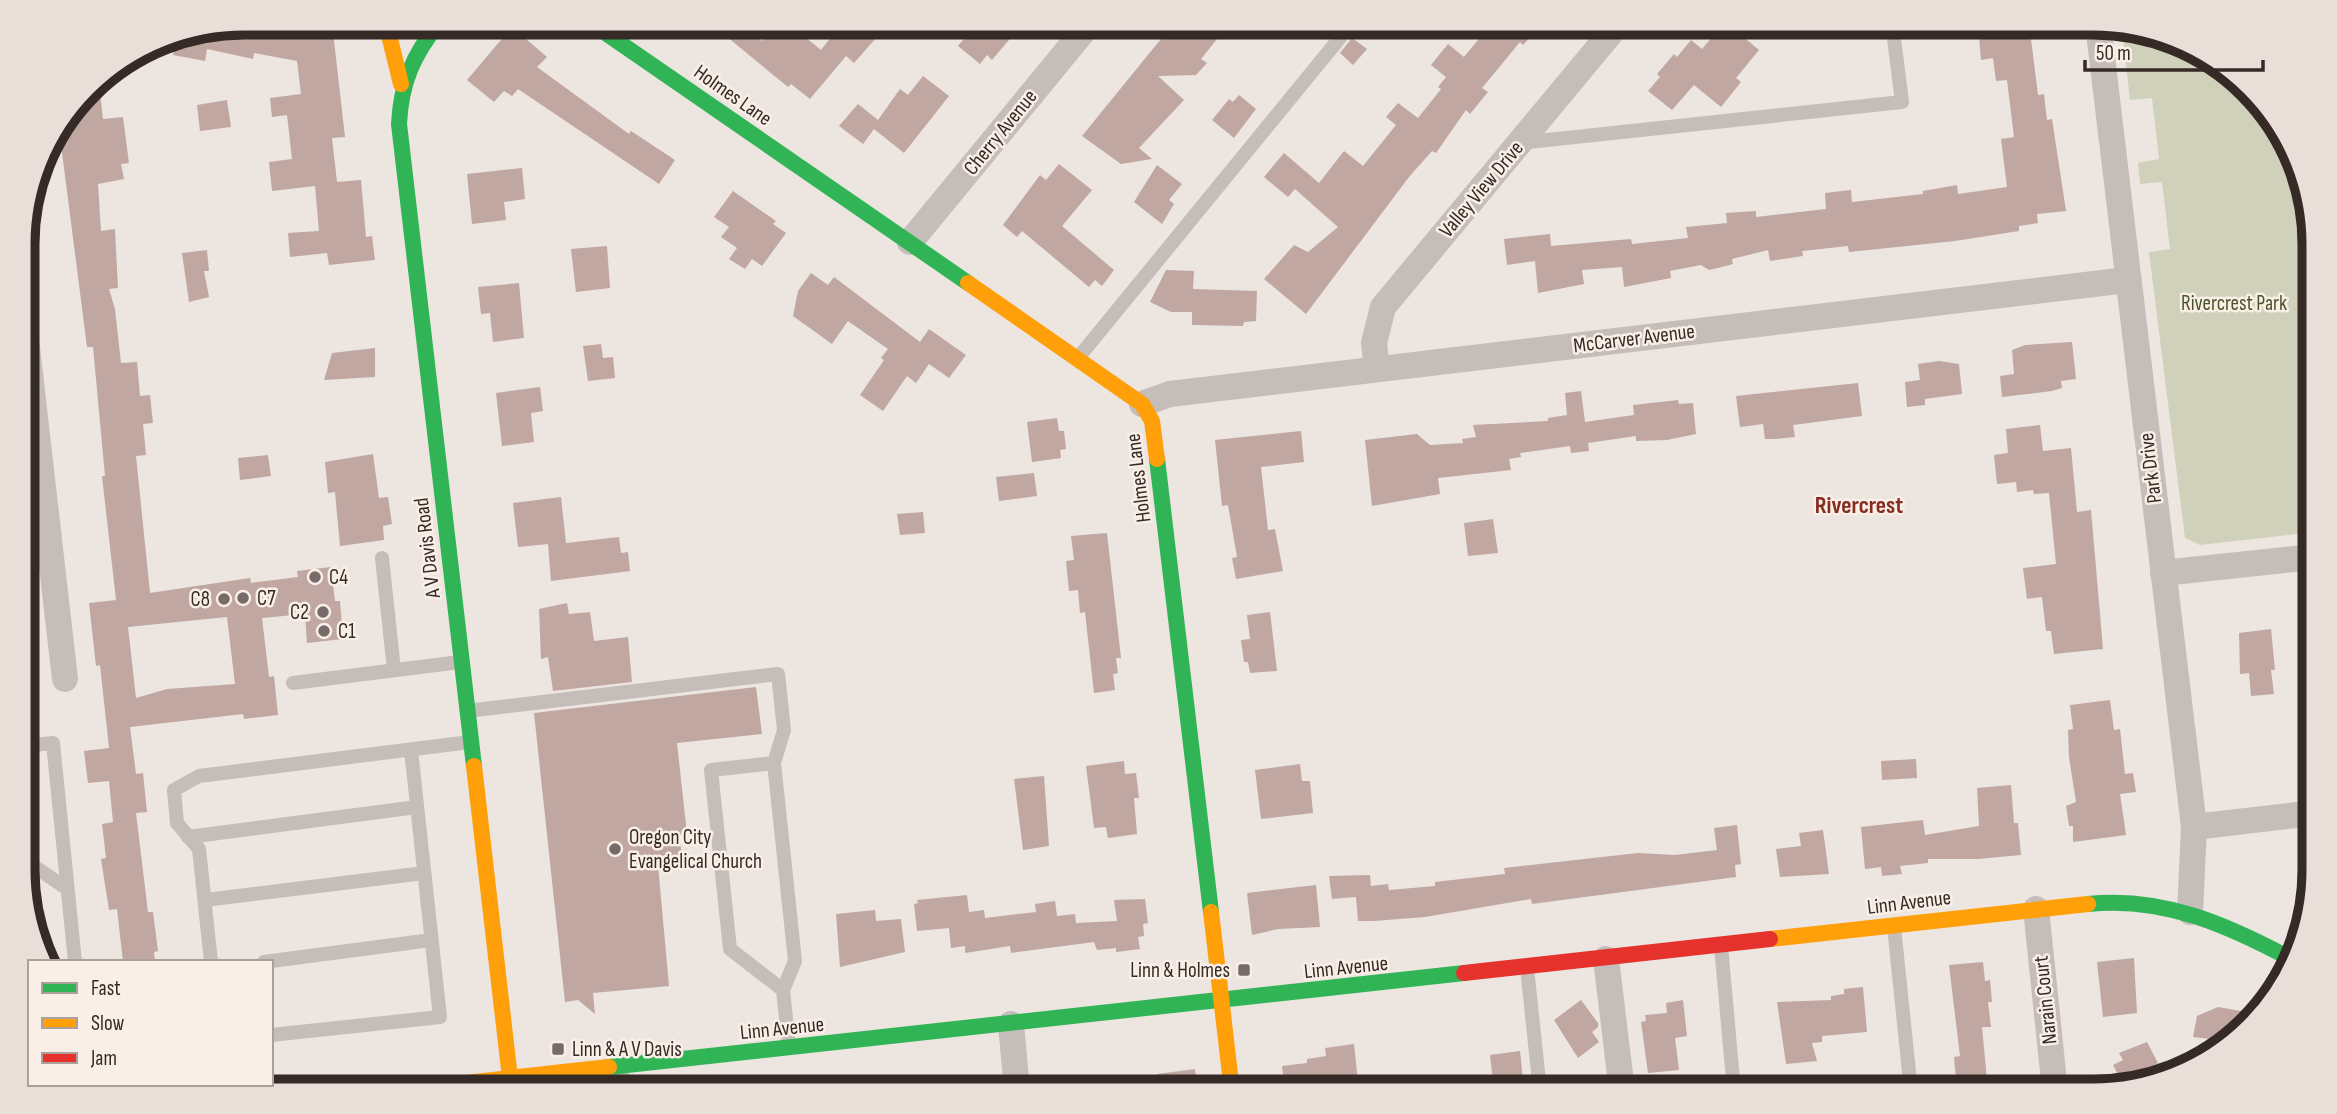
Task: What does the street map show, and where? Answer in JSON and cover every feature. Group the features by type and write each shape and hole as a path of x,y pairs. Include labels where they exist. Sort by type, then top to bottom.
{"street":[{"path":"389,35 401,85"},
{"name":"A V Davis Road","path":"430,35 417,51 401,85 399,124 510,1079"},
{"name":"Holmes Lane","path":"608,35 1142,404 1152,421 1230,1079"},
{"name":"Cherry Avenue","path":"910,242 1080,35"},
{"name":"Valley View Drive","path":"1377,368 1374,343 1383,307 1609,35"},
{"name":"Park Drive","path":"2099,35 2194,827 2190,912"},
{"name":"McCarver Avenue","path":"1142,404 1170,394 2127,280"},
{"path":"35,418 65,679"},
{"path":"2163,573 2302,558"},
{"path":"2194,827 2302,814"},
{"name":"Linn Avenue","path":"545,1079 620,1066 2117,902 2164,905 2190,912 2239,931 2284,955"},
{"name":"Narain Court","path":"2036,909 2054,1079"},
{"path":"1606,959 1621,1079"},
{"path":"1012,1024 1016,1079"}],"lane":[{"path":"1078,358 1342,35"},
{"path":"1518,143 1902,102 1894,35"},
{"path":"382,558 394,670"},
{"path":"293,683 461,662"},
{"path":"467,711 778,674 784,730 774,763 795,961 783,990 789,1048"},
{"path":"35,745 53,743 75,960"},
{"path":"211,960 199,849 177,823 174,790 200,776 470,743"},
{"path":"273,1035 440,1017 411,750"},
{"path":"774,763 711,769 730,949 783,990"},
{"path":"188,836 417,807"},
{"path":"35,867 66,888"},
{"path":"205,900 424,873"},
{"path":"1894,925 1909,1079"},
{"path":"273,961 431,940"},
{"path":"1721,946 1733,1079"},
{"path":"1527,968 1539,1079"},
{"path":"620,1066 622,1079"}],"green space":[{"name":"Rivercrest Park","path":"2123,37 2173,51 2220,78 2241,96 2259,117 2286,164 2295,190 2302,244 2302,533 2200,545 2185,538 2149,252 2170,249 2162,182 2140,184 2138,163 2159,159 2152,98 2130,100"}],"building":[{"path":"333,35 345,137 332,138 337,182 361,180 366,237 372,236 375,260 329,265 327,253 290,257 288,233 319,231 315,186 272,191 269,162 292,159 287,115 272,117 270,98 301,94 297,61 254,53 253,59 207,49 205,61 173,55 177,46 217,37"},
{"path":"505,35 521,35 547,57 537,67 629,134 631,131 675,160 659,184 518,89 512,96 504,91 494,102 467,80"},
{"path":"725,35 757,35 762,41 767,35 803,35 821,50 833,35 877,37 854,63 846,56 810,99 791,84 788,87"},
{"path":"967,35 1013,35 992,60 987,55 980,64 958,46"},
{"path":"1164,35 1220,35 1201,59 1207,63 1196,75 1158,76 1184,100 1139,148 1152,159 1121,164 1082,136"},
{"path":"1482,35 1532,35 1523,45 1520,42 1482,88 1488,92 1470,114 1466,110 1436,153 1432,151 1409,177 1306,314 1264,279 1294,245 1308,252 1338,227 1295,189 1288,197 1264,177 1284,153 1319,183 1344,151 1363,166 1396,125 1386,117 1398,103 1418,118 1441,89 1438,87 1446,77 1431,65 1448,44 1464,57"},
{"path":"1714,35 1749,35 1746,39 1759,50 1736,78 1741,82 1721,107 1694,85 1672,110 1648,91 1660,77 1657,74 1674,54 1677,57 1691,40 1702,49"},
{"path":"2030,35 2038,95 2044,94 2047,120 2052,119 2066,211 2037,214 2038,223 2019,226 2019,231 1955,241 1849,252 1848,246 1802,251 1803,256 1770,261 1768,250 1732,259 1733,264 1718,268 1709,270 1701,265 1670,271 1671,278 1624,287 1622,267 1582,270 1584,284 1538,293 1535,261 1507,265 1504,239 1550,234 1551,246 1631,239 1632,244 1688,238 1686,227 1727,223 1726,213 1756,211 1756,217 1826,209 1825,193 1851,190 1852,202 1923,194 1923,191 1957,185 1958,194 2007,187 2001,139 2014,137 2007,80 1996,81 1993,58 1981,60 1979,37"},
{"path":"1352,38 1367,49 1353,65 1340,53"},
{"path":"923,76 949,96 904,153 874,129 863,144 839,126 858,104 878,120 900,89 908,95"},
{"path":"100,93 103,119 123,117 129,163 121,164 124,179 98,184 101,231 115,229 118,288 109,289 115,309 121,363 137,362 140,396 150,395 153,423 143,424 146,455 136,456 150,593 250,578 251,583 298,577 297,571 331,567 335,601 340,601 343,639 307,643 305,614 262,618 269,677 274,676 278,715 244,719 243,714 130,727 136,774 143,773 147,812 136,813 148,912 153,912 158,951 154,952 155,960 123,960 117,909 109,910 101,859 106,858 102,824 113,822 109,781 88,783 84,751 109,748 100,665 96,666 89,603 116,600 102,476 105,476 93,347 87,347 61,143 78,117","holes":["227,617 235,684 167,689 136,698 128,627"]},
{"path":"1239,95 1256,109 1234,138 1212,120 1229,99 1233,102"},
{"path":"227,100 231,127 200,131 197,105"},
{"path":"1059,164 1092,190 1062,226 1114,270 1102,286 1095,280 1089,287 1022,231 1017,237 1003,225 1040,175 1046,180"},
{"path":"1157,165 1182,184 1169,200 1174,204 1162,224 1134,202"},
{"path":"522,168 525,199 504,202 506,220 472,224 467,174"},
{"path":"733,191 776,221 773,224 786,233 762,266 752,259 745,269 729,259 737,248 721,237 729,227 714,217"},
{"path":"607,246 610,288 576,292 571,249"},
{"path":"207,250 209,271 204,271 209,297 189,302 182,253"},
{"path":"1166,270 1194,271 1193,289 1257,291 1256,321 1244,322 1243,326 1192,325 1192,312 1171,312 1150,302"},
{"path":"811,273 828,285 834,277 920,342 929,329 966,355 949,378 929,364 916,383 907,376 883,411 860,395 884,360 881,358 888,349 848,321 832,344 793,316 798,291"},
{"path":"519,283 524,338 493,342 490,313 481,314 478,287"},
{"path":"2072,342 2076,379 2061,381 2062,388 2052,391 2002,397 2000,376 2014,374 2012,350 2025,345"},
{"path":"601,344 603,358 613,357 615,378 588,381 583,346"},
{"path":"375,348 375,377 324,380 332,353"},
{"path":"1939,361 1959,364 1962,394 1925,399 1925,405 1907,407 1905,382 1920,380 1918,364"},
{"path":"1858,383 1862,416 1793,425 1795,437 1776,439 1765,439 1763,424 1740,427 1736,396"},
{"path":"540,387 543,411 531,413 534,442 502,446 496,393"},
{"path":"1581,391 1585,422 1634,415 1633,405 1678,400 1679,404 1693,403 1696,434 1667,440 1636,441 1636,436 1588,443 1589,451 1571,453 1570,446 1520,453 1521,457 1509,459 1511,470 1438,478 1440,494 1372,506 1365,440 1417,434 1430,445 1463,443 1462,439 1476,437 1473,425 1548,421 1548,418 1567,415 1565,393"},
{"path":"1057,418 1059,431 1064,431 1066,449 1060,450 1061,458 1032,462 1027,422"},
{"path":"2040,425 2043,451 2071,448 2077,512 2091,510 2103,649 2054,654 2051,631 2046,631 2042,597 2027,599 2023,568 2056,564 2049,493 2034,494 2033,490 2017,492 2016,482 1997,484 1994,455 2008,453 2006,429"},
{"path":"1301,431 1304,462 1261,467 1268,530 1275,529 1283,571 1236,579 1232,558 1237,557 1228,505 1222,506 1215,440"},
{"path":"373,454 379,498 388,497 392,524 383,526 384,540 340,546 335,492 328,493 325,462"},
{"path":"268,455 271,476 240,480 238,458"},
{"path":"1034,473 1037,496 999,501 996,477"},
{"path":"561,497 566,543 619,537 621,553 628,552 630,571 551,581 548,544 518,547 513,503"},
{"path":"923,512 925,533 900,535 897,514"},
{"path":"1493,519 1498,553 1468,556 1464,523"},
{"path":"1107,533 1121,658 1116,658 1118,673 1113,674 1115,690 1094,693 1085,612 1080,613 1078,590 1069,591 1066,561 1074,560 1071,536"},
{"path":"567,603 569,614 590,612 594,641 628,637 632,682 553,691 548,657 541,659 539,609"},
{"path":"1270,612 1277,671 1250,673 1248,662 1244,662 1241,640 1250,639 1247,615"},
{"path":"2271,629 2275,670 2271,670 2274,694 2251,696 2249,673 2240,674 2239,633"},
{"name":"Oregon City Evangelical Church","path":"756,687 762,734 677,743 687,834 679,835 683,864 658,865 669,986 593,993 595,1014 578,1000 565,1002 534,713"},
{"path":"2110,700 2114,730 2120,729 2125,774 2133,773 2136,792 2120,794 2126,835 2073,842 2073,826 2069,826 2066,806 2076,802 2069,757 2068,730 2073,729 2070,705"},
{"path":"1916,759 1917,778 1882,780 1881,761"},
{"path":"1124,761 1125,774 1136,773 1139,798 1134,798 1137,834 1108,838 1106,827 1094,828 1086,766"},
{"path":"1300,764 1302,781 1310,781 1313,813 1261,819 1255,770"},
{"path":"1044,776 1049,846 1023,850 1014,779"},
{"path":"2011,785 2014,823 2018,823 2021,855 1978,859 1928,859 1928,863 1900,866 1902,874 1882,876 1881,867 1865,869 1861,827 1923,820 1925,835 1979,826 1977,788"},
{"path":"1737,825 1741,864 1735,865 1736,877 1532,904 1531,899 1425,917 1374,921 1358,921 1356,897 1332,899 1329,876 1370,875 1371,886 1388,884 1389,890 1435,886 1435,882 1505,874 1504,868 1638,853 1675,855 1717,850 1714,828"},
{"path":"1823,830 1829,874 1780,877 1776,849 1801,846 1799,833"},
{"path":"1316,885 1320,927 1278,929 1252,935 1247,893"},
{"path":"967,895 969,912 984,910 985,918 1036,912 1035,904 1055,901 1057,916 1075,914 1076,923 1117,921 1114,900 1145,899 1148,923 1143,924 1144,936 1138,937 1140,949 1116,952 1116,948 1097,950 1094,942 1011,953 1010,946 965,953 965,946 951,948 949,928 917,931 914,904 918,903 917,900"},
{"path":"875,910 876,921 901,919 905,952 840,967 836,914"},
{"path":"2134,958 2137,1013 2103,1017 2097,962"},
{"path":"1983,962 1985,981 1990,980 1992,1002 1988,1002 1991,1027 1982,1027 1987,1079 1956,1079 1954,1057 1960,1056 1949,965"},
{"path":"1863,987 1867,1032 1822,1036 1822,1042 1812,1043 1817,1061 1786,1064 1777,1002 1831,1000 1831,996 1844,994 1844,989"},
{"path":"1581,1000 1598,1023 1598,1027 1592,1032 1599,1042 1578,1058 1554,1020"},
{"path":"1683,1000 1687,1036 1675,1038 1679,1070 1648,1073 1641,1022 1646,1021 1645,1015 1667,1013 1666,1003"},
{"path":"2218,1007 2246,1012 2215,1040 2193,1037 2197,1016"},
{"path":"2147,1042 2158,1063 2150,1067 2152,1070 2119,1077 2113,1065 2123,1060 2119,1053"},
{"path":"1354,1044 1358,1079 1284,1079 1282,1066 1307,1063 1307,1059 1326,1056 1325,1048"},
{"path":"1520,1051 1523,1079 1493,1079 1490,1055"},
{"path":"1195,1069 1196,1079 1158,1079 1157,1074"}],"traffic: fast":[{"path":"430,35 410,70 402,95 399,124 474,766"},
{"path":"608,35 968,283"},
{"path":"1157,459 1211,912"},
{"path":"2088,904 2143,904 2169,909 2244,935 2284,955"},
{"path":"609,1067 1464,973"}],"traffic: slow":[{"path":"389,35 401,84"},
{"path":"968,283 1142,404 1152,421 1157,459"},
{"path":"474,766 510,1078"},
{"path":"1770,939 2088,904"},
{"path":"1211,912 1231,1079"},
{"path":"500,1079 609,1067"}],"traffic: jam":[{"path":"1464,973 1770,939"}],"place":[{"name":"C4","path":"315,577"},
{"name":"C7","path":"243,598"},
{"name":"C8","path":"224,599"},
{"name":"C2","path":"323,612"},
{"name":"C1","path":"324,631"},
{"name":"Oregon City Evangelical Church","path":"615,849"},
{"name":"Linn & Holmes","path":"1244,970"},
{"name":"Linn & A V Davis","path":"558,1049"}],"district":[{"name":"Rivercrest","path":"1859,505"}]}
